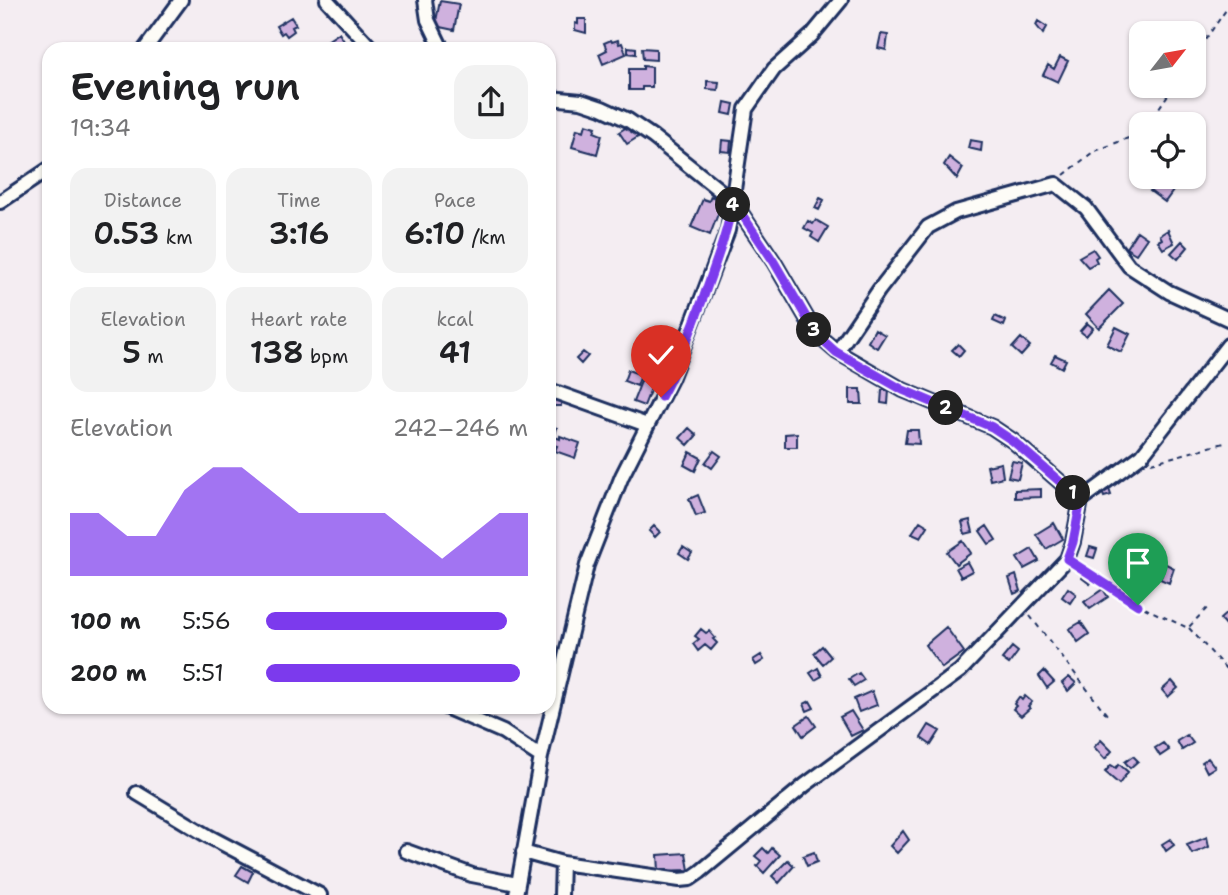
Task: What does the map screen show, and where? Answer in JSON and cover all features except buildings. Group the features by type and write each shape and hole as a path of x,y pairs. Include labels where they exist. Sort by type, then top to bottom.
{"street":[{"path":"150,42 181,0"},
{"path":"327,0 366,42"},
{"path":"425,0 428,20 439,42"},
{"path":"556,694 587,565 622,476 671,379 728,230 746,109 774,69 812,35 841,0"},
{"path":"556,99 581,101 628,120 733,201 774,262 816,334 836,352 903,390 992,427 1013,441 1081,500"},
{"path":"0,202 42,174"},
{"path":"836,352 879,290 928,227 956,212 1056,184 1086,208 1129,266 1169,292 1228,319"},
{"path":"523,852 562,863 680,880 690,878 805,785 960,671 1067,559 1081,500 1136,460 1228,345"},
{"path":"556,392 647,425"},
{"path":"461,714 503,732 541,757"},
{"path":"406,851 516,890 551,714"},
{"path":"137,793 208,836 320,895"},
{"path":"561,895 562,863"}],"path":[{"path":"1206,39 1228,7"},
{"path":"1056,184 1068,170 1093,152 1129,138"},
{"path":"1136,460 1151,463 1228,442"},
{"path":"1067,559 1138,605 1188,628 1228,671"},
{"path":"1188,628 1210,605"},
{"path":"1023,607 1108,716"}],"route":[{"path":"661,397 690,332 728,230 733,201 774,262 816,334 836,352 903,390 992,427 1013,441 1081,500 1067,559 1138,605"}]}
